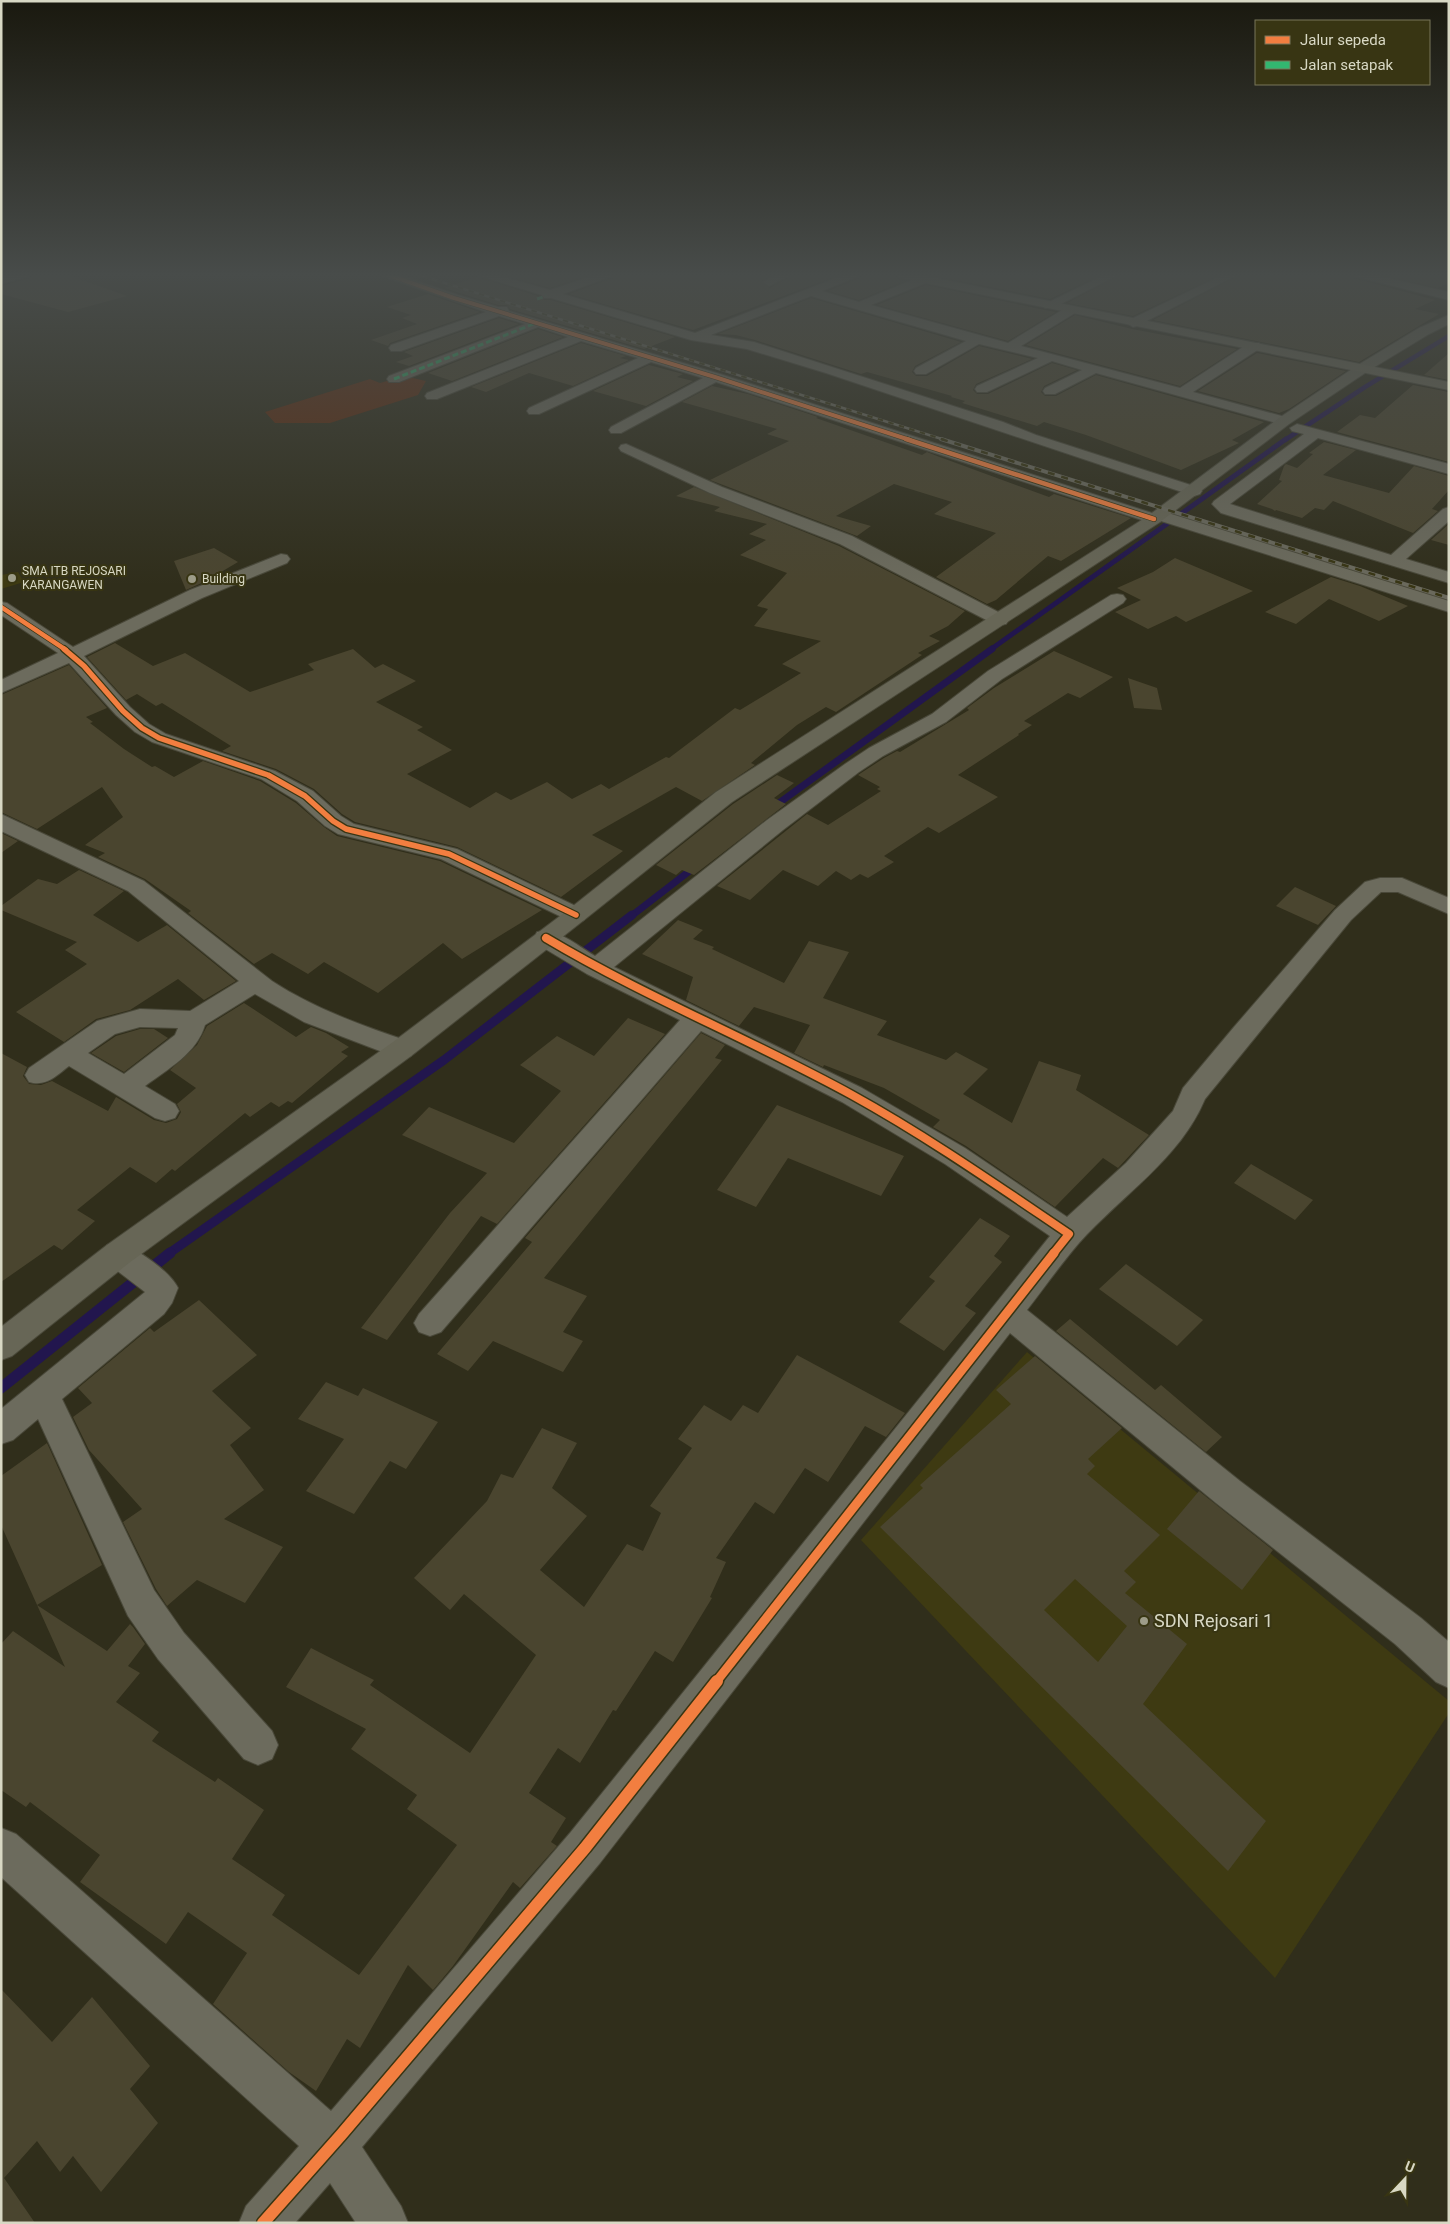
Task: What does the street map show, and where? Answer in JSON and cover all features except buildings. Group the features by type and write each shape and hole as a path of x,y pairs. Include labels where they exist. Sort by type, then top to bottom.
{"main road":[{"path":"1,1346 125,1259 402,1049 573,954 576,915 724,797 1160,518 1194,491 1296,427 1369,378"},
{"path":"1411,378 1449,386"}],"street":[{"path":"432,396 477,378"},
{"path":"534,411 606,378"},
{"path":"616,430 714,378"},
{"path":"717,378 1449,607"},
{"path":"855,378 1194,491"},
{"path":"982,389 1006,378"},
{"path":"1050,391 1076,378"},
{"path":"1122,378 1449,469"},
{"path":"1182,393 1205,378"},
{"path":"1296,427 1220,504 1221,506 1227,510 1449,578"},
{"path":"626,448 716,490 846,540 1000,620"},
{"path":"1393,562 1446,518"},
{"path":"1,687 213,586 235,579 281,559"},
{"path":"573,954 774,825 876,752 939,718 995,675 1117,599"},
{"path":"1,607 70,654 98,680 123,711 142,728 159,738 268,775 305,796 333,821 346,829 449,854 576,915"},
{"path":"1,821 44,845 119,876 136,886 256,982 284,1001 325,1022 402,1049"},
{"path":"263,2223 333,2145 585,1848 1069,1234 1148,1157 1184,1116 1193,1095 1343,915 1373,887 1380,885 1402,885 1449,908"},
{"path":"573,954 852,1095 955,1156 1069,1234"},
{"path":"38,1075 99,1030 129,1019 194,1020 256,982"},
{"path":"430,1323 697,1018"},
{"path":"125,1088 184,1042 189,1036 194,1020"},
{"path":"68,1053 165,1111"},
{"path":"1,1429 44,1396 152,1305 161,1294 163,1288 125,1259"},
{"path":"1007,1312 1220,1486 1408,1631 1449,1669"},
{"path":"44,1396 141,1603 171,1646 258,1745"},
{"path":"1,1850 59,1899 333,2145 384,2223"}],"shaded area":[{"path":"398,378 412,378 426,381 418,395 330,423 275,423 265,412 370,379 380,383"},
{"name":"SMA ITB REJOSARI KARANGAWEN","path":"18,572 24,582 1,589 1,575"},
{"name":"SDN Rejosari 1","path":"1027,1352 1449,1701 1449,1713 1275,1978 861,1540"}],"waterway":[{"path":"1285,440 1380,378"},
{"path":"990,650 1286,439"},
{"path":"772,808 992,649"},
{"path":"630,917 696,866"},
{"path":"168,1254 444,1060 632,915"},
{"path":"1,1388 170,1253"}],"railway":[{"path":"747,378 945,440"},
{"path":"941,439 1449,598"}],"cycle path":[{"path":"717,378 1154,519"},
{"path":"1,607 57,643 84,666 123,711 142,728 159,738 268,775 305,796 333,821 346,829 449,854 576,915"},
{"path":"263,2223 341,2135 585,1848 1069,1234 955,1156 852,1095 596,968 546,938"}],"place":[{"name":"SMA ITB REJOSARI KARANGAWEN","path":"12,578"},
{"name":"Building","path":"192,579"},
{"name":"SDN Rejosari 1","path":"1144,1621"}]}
